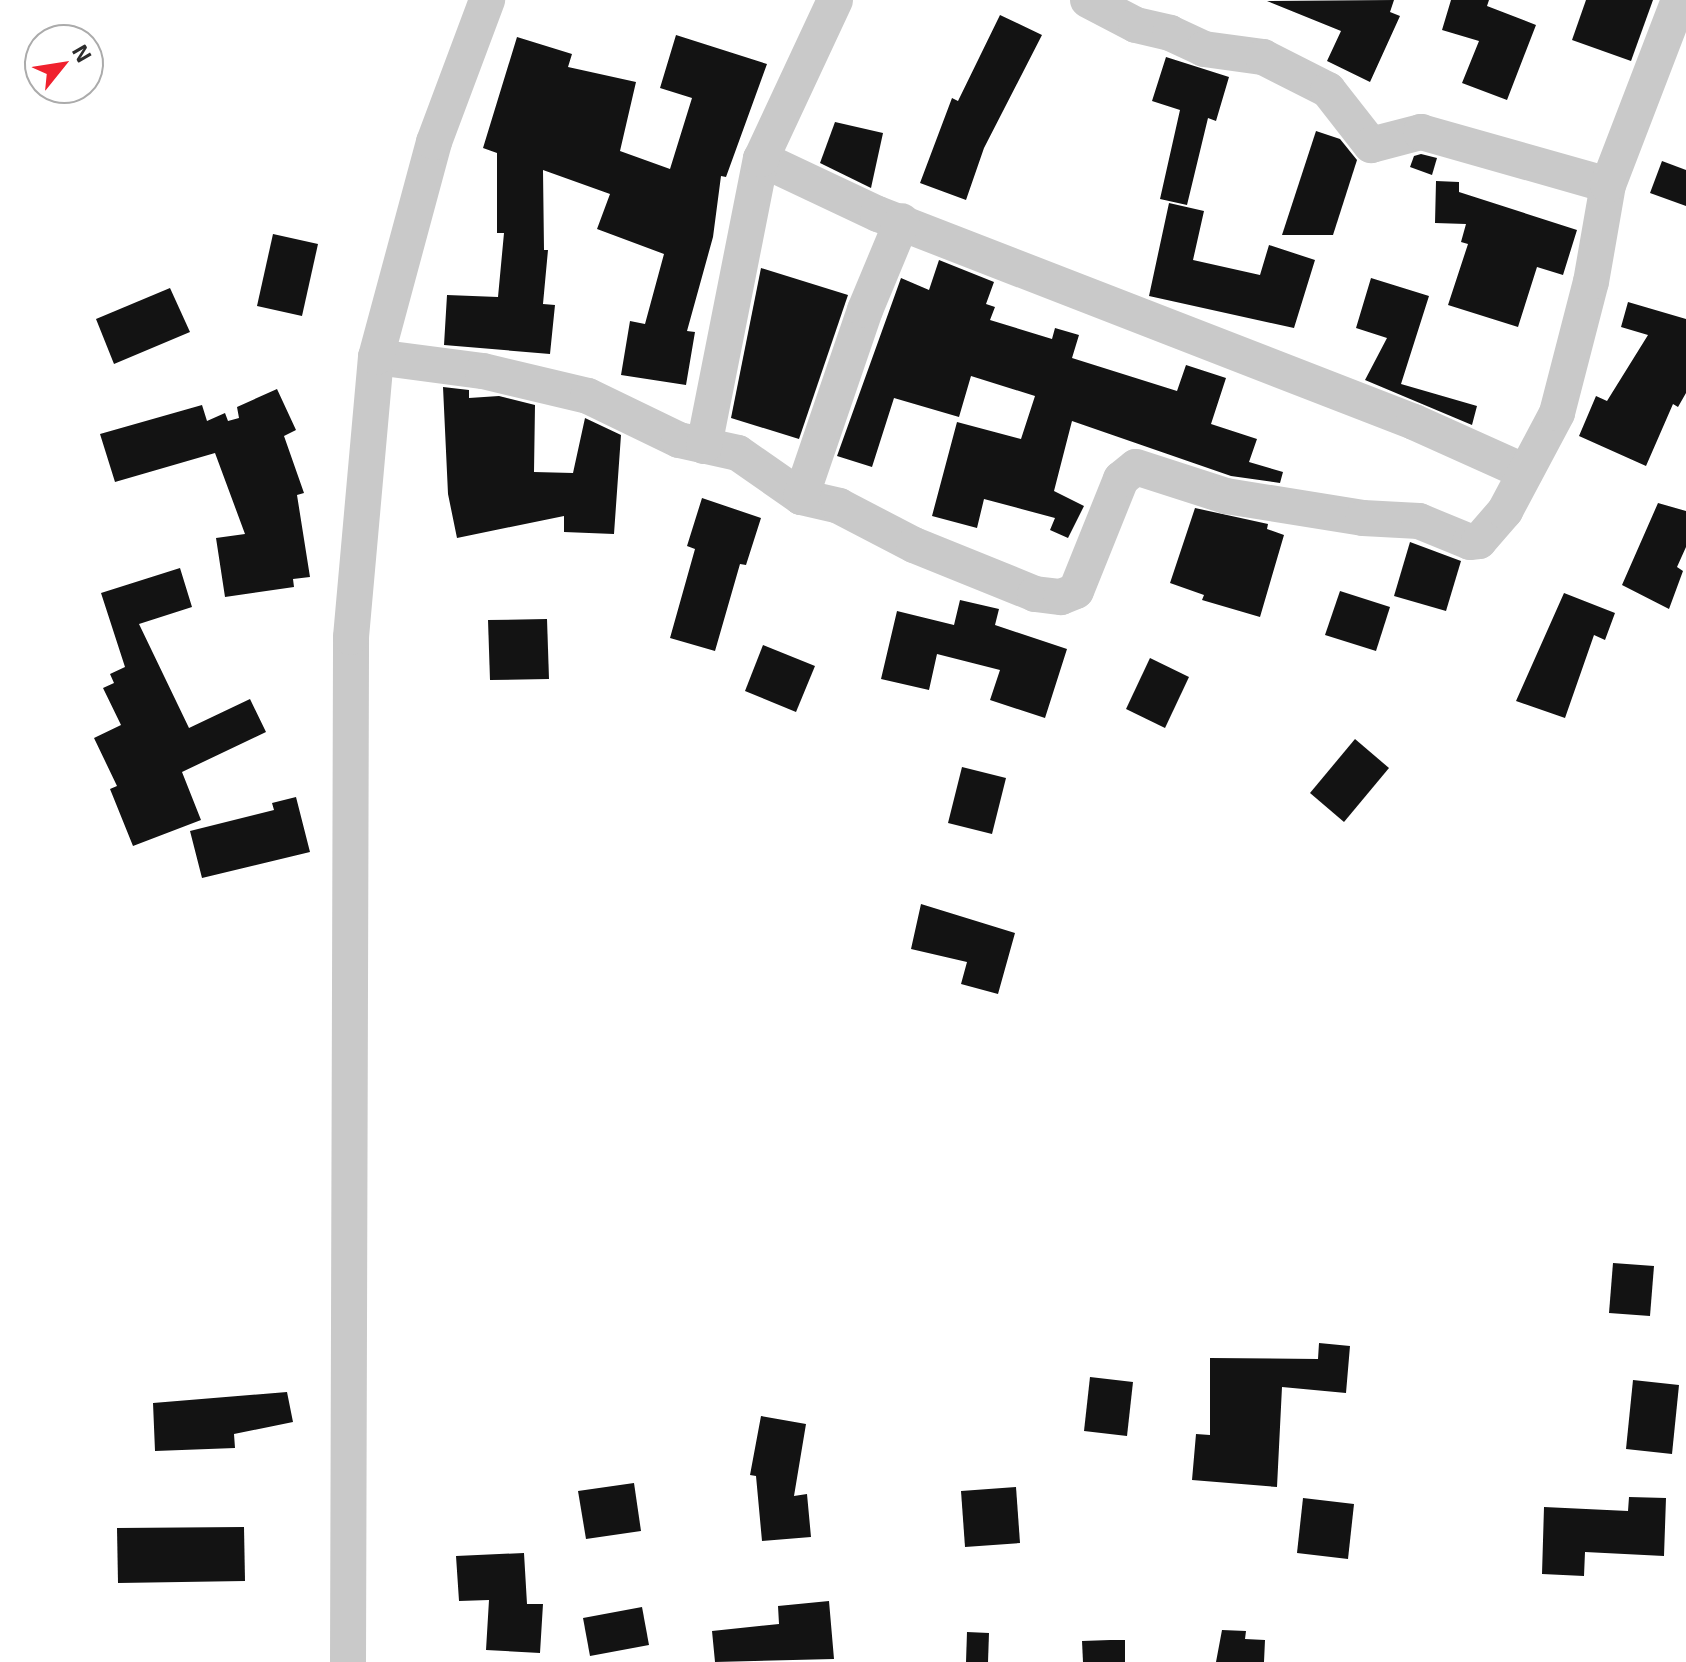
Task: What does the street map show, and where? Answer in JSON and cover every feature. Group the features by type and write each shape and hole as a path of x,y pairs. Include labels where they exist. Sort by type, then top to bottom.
{"street":[{"path":"348,1662 351,637 376,357 434,142 487,0"},
{"path":"704,446 761,159 835,0"},
{"path":"1088,0 1136,25 1170,33 1204,49 1263,57 1328,90 1371,145 1421,132 1608,185"},
{"path":"376,357 483,371 588,396 679,440 738,453 801,497 839,506 973,571 1035,594 1061,597 1076,591 1121,479 1136,467 1226,496 1363,518 1419,521 1470,542 1485,538 1557,413 1573,361 1608,185 1679,0"},
{"path":"761,159 902,221 1414,422 1525,472"},
{"path":"801,497 865,310 902,221"}],"building":[{"path":"1394,0 1390,12 1400,16 1370,82 1327,61 1341,31 1267,1"},
{"path":"1451,0 1489,0 1487,6 1536,25 1507,100 1462,83 1479,41 1442,30"},
{"path":"1586,0 1653,0 1631,61 1572,40"},
{"path":"1000,15 1042,35 984,148 966,200 920,183 952,98 958,101"},
{"path":"676,35 767,64 726,177 721,176 713,237 687,331 695,332 686,385 621,375 630,321 645,324 664,254 597,229 610,194 543,170 544,250 548,250 543,304 555,305 550,354 444,345 447,295 498,297 504,233 497,233 497,153 483,148 517,37 572,54 568,67 636,82 620,151 670,169 692,98 660,88"},
{"path":"1166,57 1229,77 1216,121 1208,118 1187,205 1160,199 1180,110 1152,101"},
{"path":"835,122 883,133 871,188 820,163"},
{"path":"1316,131 1340,139 1357,160 1333,235 1282,235"},
{"path":"1421,154 1437,158 1432,175 1410,167 1414,156"},
{"path":"1662,161 1686,170 1686,206 1650,193"},
{"path":"1436,181 1459,182 1459,192 1577,230 1563,275 1537,267 1518,327 1448,305 1468,244 1461,242 1466,224 1435,223"},
{"path":"1169,203 1204,211 1193,260 1260,275 1269,245 1315,260 1294,328 1149,296"},
{"path":"273,234 318,244 302,316 257,306"},
{"path":"939,260 994,282 986,304 995,307 990,320 1052,339 1055,328 1079,335 1072,358 1177,391 1186,365 1226,378 1211,424 1257,439 1249,462 1283,472 1280,483 1231,476 1072,421 1054,491 1084,506 1068,538 1050,530 1055,518 984,499 977,528 932,516 957,422 1021,439 1035,396 971,376 959,417 894,398 872,467 837,456 901,278 929,290"},
{"path":"761,268 848,295 799,439 731,418"},
{"path":"1371,278 1429,296 1401,384 1477,406 1472,425 1365,380 1387,338 1356,328"},
{"path":"170,288 190,332 114,364 96,319"},
{"path":"1628,302 1686,319 1686,393 1678,407 1673,404 1646,466 1579,436 1596,396 1607,401 1648,335 1621,327"},
{"path":"443,387 469,390 469,398 499,396 535,405 534,472 573,473 585,418 621,435 614,534 564,532 564,516 457,538 448,494"},
{"path":"277,389 296,430 284,436 304,493 297,495 310,577 293,579 294,587 225,597 216,538 245,534 215,453 115,482 100,434 202,405 207,421 225,413 228,421 239,418 237,407"},
{"path":"702,498 761,518 746,565 740,564 715,651 670,638 695,549 687,546"},
{"path":"1658,503 1686,511 1686,547 1677,567 1683,571 1669,609 1622,585"},
{"path":"1195,508 1268,524 1267,529 1284,535 1260,617 1202,600 1204,595 1170,583"},
{"path":"1410,542 1461,561 1446,611 1394,596"},
{"path":"180,568 192,607 139,624 189,728 250,699 266,732 182,772 201,820 133,846 110,789 117,786 94,738 121,725 103,688 114,683 110,674 125,667 101,593"},
{"path":"1340,591 1390,607 1376,651 1325,635"},
{"path":"1564,593 1615,613 1605,640 1594,635 1565,718 1516,701"},
{"path":"960,600 999,609 995,625 1067,649 1045,718 990,700 1000,670 937,654 929,690 881,679 897,611 954,625"},
{"path":"547,619 549,679 490,680 488,620"},
{"path":"763,645 815,666 796,712 745,691"},
{"path":"1150,658 1189,677 1165,728 1126,709"},
{"path":"1355,739 1389,768 1344,822 1310,793"},
{"path":"962,767 1006,778 992,834 948,823"},
{"path":"296,797 310,852 202,878 190,831 274,810 272,803"},
{"path":"921,904 1015,933 998,994 961,984 967,962 911,949"},
{"path":"1613,1263 1654,1266 1650,1316 1609,1313"},
{"path":"1319,1343 1350,1346 1346,1393 1282,1387 1277,1487 1192,1480 1196,1434 1210,1435 1210,1358 1318,1359"},
{"path":"1090,1377 1133,1382 1127,1436 1084,1431"},
{"path":"1633,1380 1679,1385 1672,1454 1626,1449"},
{"path":"287,1392 293,1422 234,1434 235,1448 155,1451 153,1403"},
{"path":"761,1416 806,1424 794,1496 807,1494 811,1537 762,1541 756,1476 750,1475"},
{"path":"634,1483 641,1531 586,1539 578,1491"},
{"path":"1016,1487 1020,1543 965,1547 961,1491"},
{"path":"1629,1497 1666,1498 1664,1556 1585,1552 1584,1576 1542,1574 1544,1507 1628,1511"},
{"path":"1303,1498 1354,1504 1348,1559 1297,1553"},
{"path":"244,1527 245,1581 118,1583 117,1528"},
{"path":"524,1553 527,1604 543,1604 540,1653 486,1650 489,1600 459,1601 456,1556"},
{"path":"829,1601 834,1659 715,1662 712,1631 779,1624 778,1606"},
{"path":"642,1607 649,1645 590,1656 583,1618"},
{"path":"1222,1630 1246,1631 1245,1639 1265,1640 1264,1662 1216,1662"},
{"path":"967,1632 989,1633 988,1662 966,1662"},
{"path":"1125,1640 1125,1662 1083,1662 1082,1641"}]}
